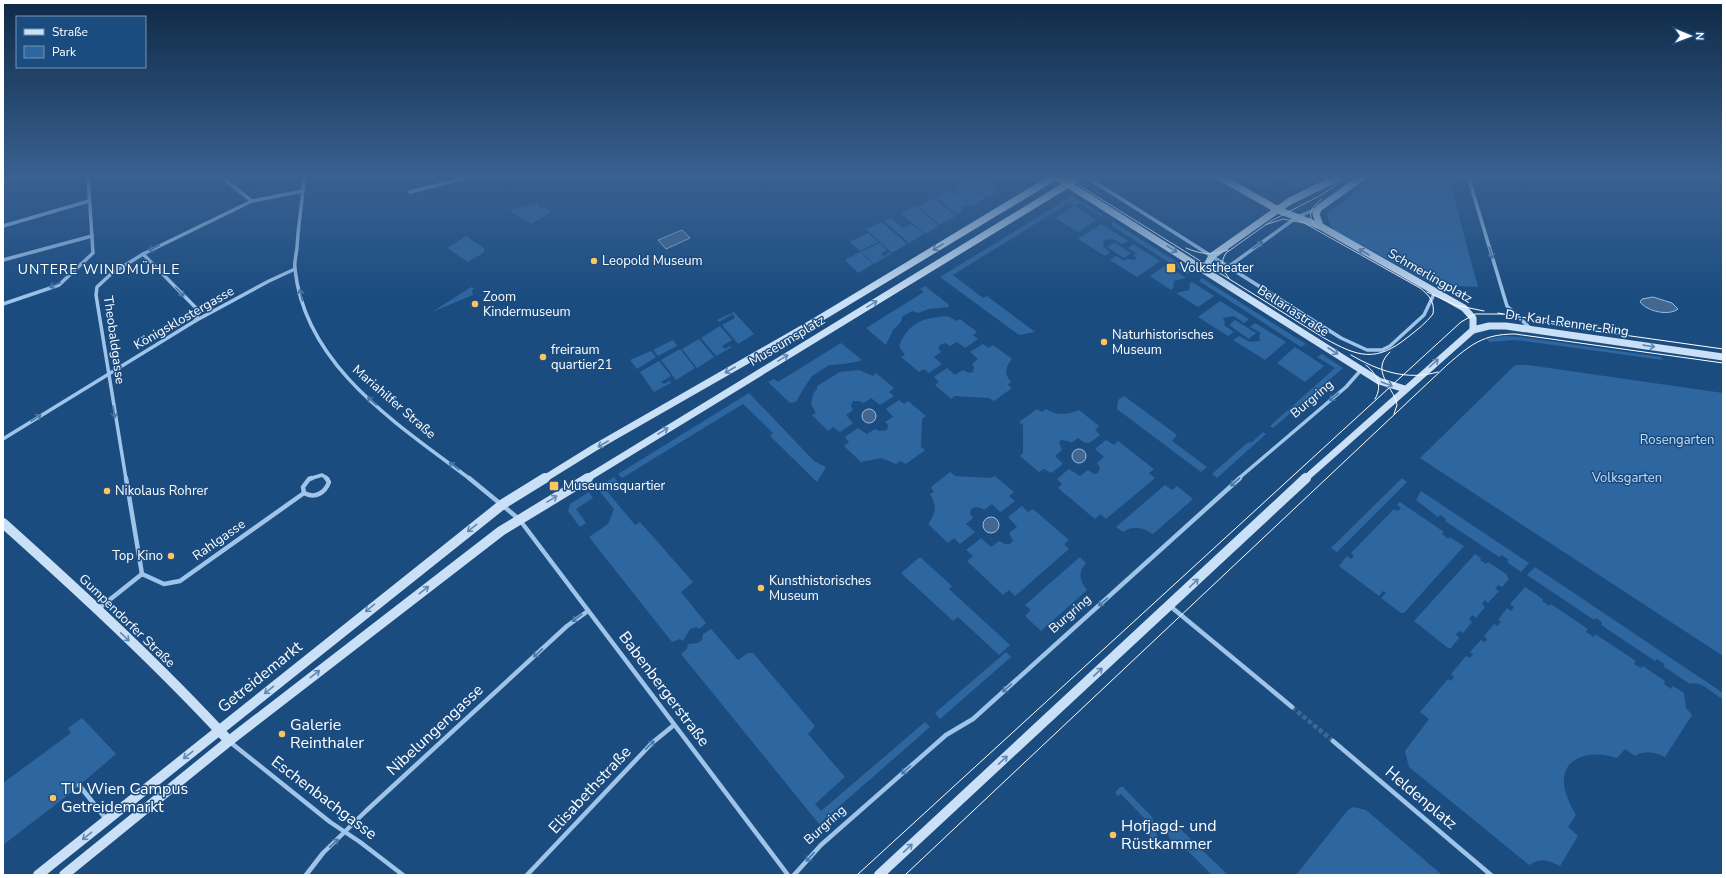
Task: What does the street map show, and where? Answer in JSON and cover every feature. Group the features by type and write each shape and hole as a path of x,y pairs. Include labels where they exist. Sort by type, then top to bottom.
{"main road":[{"name":"Museumsplatz","path":"503,504 594,448 814,322 987,217"},
{"name":"Museumsplatz","path":"519,519 1014,217"},
{"name":"Bellariastraße","path":"1121,217 1379,381 1405,389"},
{"path":"1205,269 1212,256 1268,217"},
{"name":"Schmerlingplatz","path":"1297,217 1320,226 1468,311 1474,322 1472,330"},
{"path":"1317,217 1320,226"},
{"name":"Dr.-Karl-Renner-Ring","path":"1472,330 1498,325 1723,357"},
{"path":"879,875 1170,606 1246,532 1472,330"},
{"name":"Getreidemarkt","path":"38,875 397,587 503,504"},
{"path":"64,875 230,741 501,531 519,519"},
{"name":"Gumpendorfer Straße","path":"3,523 97,609 189,698 230,741"}],"street":[{"path":"3,226 34,217"},
{"path":"3,304 59,285 93,253 90,217"},
{"name":"Theobaldgasse","path":"142,574 108,374 96,295 97,287 111,274 143,254 219,217"},
{"name":"Mariahilfer Straße","path":"300,217 295,269 300,297 310,324 325,352 348,380 402,426 503,504 519,519"},
{"name":"Bellariastraße","path":"1150,217 1352,344 1367,350 1382,350 1393,343 1424,315 1434,292"},
{"path":"1205,269 1228,267 1297,217"},
{"path":"1480,217 1507,306 1532,330"},
{"path":"3,260 92,236"},
{"path":"143,254 199,311 195,321"},
{"name":"Königsklostergasse","path":"3,439 195,321 217,312 274,277 295,269"},
{"name":"Burgring","path":"794,875 810,856 821,846 946,735 973,719 1133,576 1209,504 1346,387 1361,370"},
{"name":"Rahlgasse","path":"318,476 328,479 328,486 320,494 310,496 304,493 302,487 309,479 318,476"},
{"name":"Rahlgasse","path":"142,574 164,584 180,581 304,493"},
{"name":"Babenbergerstraße","path":"519,519 788,875"},
{"path":"97,609 142,574"},
{"path":"1170,606 1292,707"},
{"name":"Nibelungengasse","path":"306,875 323,853 345,832 567,626 588,611"},
{"name":"Elisabethstraße","path":"528,875 652,743 674,725"},
{"name":"Eschenbachgasse","path":"230,741 345,832 403,875"},
{"name":"Heldenplatz","path":"1333,741 1491,875"},
{"path":"79,785 107,820"}],"green space":[{"path":"520,217 543,217 531,224"},
{"path":"906,217 929,217 939,226 925,234"},
{"path":"931,217 954,217 940,225"},
{"path":"1038,217 1046,217 953,275 983,298 987,296 1035,332 1019,335 940,277"},
{"path":"1091,217 1096,220 1078,232 1055,218"},
{"path":"1328,217 1459,217 1478,287 1435,285 1334,230"},
{"path":"891,218 903,228 911,224 924,234 909,243 884,221"},
{"path":"1112,221 1191,271 1187,274 1112,226"},
{"path":"882,222 907,244 892,253 866,229"},
{"path":"1101,224 1128,241 1122,244 1113,239 1103,240 1104,245 1102,246 1110,252 1105,256 1078,239"},
{"path":"868,233 878,242 860,251 850,242"},
{"path":"466,236 485,249 483,253 468,262 447,248"},
{"path":"1114,242 1131,253 1124,258 1107,247"},
{"path":"880,243 887,250 881,254 884,256 890,252 891,254 874,264 861,252"},
{"path":"1133,244 1160,261 1137,277 1110,260 1116,256 1125,261 1127,259 1135,260 1136,258 1134,255 1136,253 1128,248"},
{"path":"860,252 873,264 858,273 845,260"},
{"path":"1166,265 1186,278 1174,281 1173,288 1171,290 1150,276"},
{"path":"1202,278 1306,344 1301,347 1199,281"},
{"path":"1192,282 1214,296 1198,307 1176,293 1189,290 1189,284"},
{"path":"925,286 948,304 949,307 929,309 918,313 912,311 902,317 901,322 893,330 886,345 866,328 924,292 920,289"},
{"path":"471,287 474,288 472,291 473,295 432,312"},
{"path":"1220,301 1249,319 1244,323 1234,316 1223,318 1225,323 1224,325 1234,332 1228,336 1198,317"},
{"path":"734,312 754,334 738,344 722,325 735,318 733,314 719,322 717,320"},
{"path":"947,316 957,321 960,319 977,332 973,335 978,339 965,348 957,342 950,346 945,343 940,345 938,348 941,352 934,357 942,364 929,373 924,369 919,372 901,357 905,355 899,346 903,338 912,326 924,320"},
{"path":"1235,320 1256,333 1249,339 1229,325"},
{"path":"1255,323 1286,342 1265,360 1233,340 1239,336 1250,342 1260,341 1259,335 1261,333 1250,327"},
{"path":"720,326 732,340 722,346 725,349 730,346 732,347 716,356 701,338"},
{"path":"1504,336 1521,337 1661,357 1663,360 1516,340 1489,342 1487,339"},
{"path":"699,339 714,357 697,368 682,349"},
{"path":"673,340 677,346 658,356 653,350"},
{"path":"841,343 862,360 846,364 829,365 812,376 796,402 790,403 768,382 774,379 778,382"},
{"path":"983,344 989,348 993,345 1012,359 1008,365 1006,373 1011,382 1008,385 1012,388 994,401 989,398 955,396 951,399 935,385 939,382 934,377 947,368 955,375 963,370 969,373 973,372 974,367 972,364 978,359 970,352"},
{"path":"1295,347 1324,366 1305,382 1277,363"},
{"path":"680,349 695,368 676,380 661,360"},
{"path":"651,351 656,357 637,369 630,360"},
{"path":"1322,354 1343,368 1273,428 1270,426 1335,368 1317,357"},
{"path":"659,361 671,376 661,382 664,384 670,381 671,383 654,392 640,372"},
{"name":"Volksgarten","path":"1517,365 1528,365 1723,393 1723,656 1420,458 1513,367"},
{"path":"859,370 873,376 876,373 894,388 889,392 894,396 880,405 871,398 864,403 853,401 851,406 853,410 846,415 853,423 840,432 833,427 828,431 812,415 816,413 811,404 813,394 817,389 817,386 840,372"},
{"path":"749,393 814,461 826,467 817,482 770,436 773,433 743,404 622,478 618,474"},
{"path":"1124,396 1177,435 1172,441 1207,467 1201,472 1117,409 1118,400"},
{"path":"899,400 904,404 908,401 926,416 922,419 921,447 925,450 906,464 900,461 896,464 881,458 861,462 844,446 849,442 845,437 858,428 867,434 875,429 879,431 887,430 888,425 885,422 893,417 886,409"},
{"path":"1037,409 1042,412 1046,409 1058,414 1070,413 1079,410 1099,426 1095,430 1100,435 1089,443 1078,438 1071,443 1061,440 1059,442 1062,450 1055,456 1063,464 1051,473 1044,469 1039,472 1020,456 1023,453 1023,425 1019,422"},
{"path":"1263,432 1266,434 1217,478 1212,474 1247,443 1252,442"},
{"path":"1106,440 1114,445 1118,441 1154,469 1149,473 1155,478 1106,519 1100,514 1095,519 1058,488 1062,484 1057,479 1069,469 1080,476 1088,470 1094,474 1098,473 1100,468 1097,463 1104,457 1095,449"},
{"path":"950,472 955,476 991,478 995,476 1014,492 1009,496 1015,501 1000,512 992,504 984,510 978,507 971,509 970,514 973,518 966,524 975,532 960,544 954,538 948,543 928,524 933,517 935,509 934,502 930,494 934,492 931,487"},
{"path":"614,477 617,481 605,489 635,525 640,522 693,582 681,592 706,623 699,629 696,627 690,629 683,641 680,639 672,642 589,537 608,524 614,509 597,488"},
{"path":"1402,478 1407,482 1337,552 1331,548"},
{"path":"1165,485 1172,490 1177,486 1193,499 1153,534 1138,528 1130,528 1123,532 1116,527"},
{"path":"1421,491 1529,563 1521,572 1507,562 1509,560 1502,555 1499,557 1445,521 1446,519 1440,515 1438,517 1416,500"},
{"path":"589,492 593,498 576,509 586,523 580,527 568,511 570,504"},
{"path":"1400,502 1444,532 1442,534 1448,539 1450,537 1464,546 1404,613 1401,613 1381,598 1386,593 1383,591 1379,596 1339,566 1347,556 1351,559 1354,556 1351,553 1394,509 1398,511 1401,508 1397,505"},
{"path":"1022,506 1028,512 1033,509 1069,540 1064,544 1069,549 1015,596 1009,590 1003,595 967,561 973,556 966,550 981,538 991,547 999,541 1005,544 1010,544 1013,541 1009,533 1017,527 1008,517"},
{"path":"1475,554 1486,564 1488,562 1506,574 1509,579 1502,587 1498,585 1495,589 1499,591 1488,603 1485,600 1482,604 1485,607 1476,618 1472,615 1469,619 1472,622 1463,633 1459,631 1456,634 1459,638 1451,648 1448,648 1414,621"},
{"path":"920,557 952,586 949,589 1010,645 999,655 958,617 953,621 901,573"},
{"path":"1080,557 1086,563 1081,570 1080,576 1087,590 1041,631 1025,616 1031,610 1025,605"},
{"path":"1535,567 1723,693 1723,699 1699,684 1690,684 1663,666 1665,664 1657,659 1655,661 1601,625 1602,622 1596,618 1594,620 1527,575"},
{"path":"1525,587 1543,599 1542,601 1549,606 1551,604 1588,629 1586,632 1594,637 1595,634 1636,661 1634,664 1641,668 1643,666 1665,681 1664,684 1671,689 1673,686 1684,693 1686,708 1692,715 1665,757 1650,752 1635,756 1625,749 1617,758 1599,754 1590,755 1581,757 1568,767 1564,785 1568,800 1576,815 1568,827 1578,836 1560,866 1544,860 1533,862 1529,865 1409,767 1405,751 1429,719 1420,712 1448,679 1451,681 1454,677 1451,674 1466,656 1470,658 1473,654 1470,652 1481,640 1485,642 1487,639 1484,636 1494,624 1498,626 1501,622 1498,620 1507,608 1511,611 1514,607 1510,604"},
{"path":"711,629 738,660 748,653 753,653 815,726 808,734 845,777 815,804 821,811 925,722 930,727 819,824 681,654 687,649 688,644 698,643 702,640 703,634"},
{"path":"1006,652 1011,657 940,719 935,713"},
{"path":"82,718 116,754 68,795 3,845 3,783 71,733 68,728"},
{"path":"1120,787 1123,787 1152,817 1159,842 1167,853 1143,829 1149,823 1121,794 1118,796 1115,793"},
{"path":"1353,807 1366,810 1442,875 1296,875 1348,810"},
{"path":"1170,824 1176,825 1228,875 1212,875 1178,841 1175,845 1168,832 1168,827"}],"shaded area":[{"path":"682,230 690,238 666,249 658,240"},
{"path":"1653,297 1672,303 1678,309 1669,312 1659,312 1648,308 1640,302 1642,299"},
{"path":"866,409 872,409 876,413 876,419 872,423 866,423 862,419 862,413"},
{"path":"1076,449 1082,449 1086,453 1086,459 1082,463 1076,463 1072,459 1072,453"},
{"path":"991,517 997,519 999,525 997,531 991,533 985,531 983,525 985,519"}],"tunnel":[{"path":"1292,707 1333,741"}],"tram line":[{"path":"1130,217 1324,338 1347,350 1367,354 1376,354 1386,351 1397,345 1411,334 1433,314 1431,299 1420,288 1304,223 1283,219 1266,225"},
{"path":"1266,225 1279,217"},
{"path":"1311,217 1311,220 1317,228"},
{"path":"1229,278 1222,263 1226,253 1266,225"},
{"path":"1186,248 1207,254 1228,250"},
{"path":"1427,292 1455,305 1484,311"},
{"path":"1498,313 1574,328 1723,349"},
{"path":"1403,375 1461,322 1475,314 1503,314"},
{"path":"905,875 1447,365 1470,346 1494,336 1515,334 1723,363"},
{"path":"1382,370 1382,364 1390,352"},
{"path":"1351,355 1382,370"},
{"path":"1366,365 1378,380 1379,389 1375,399"},
{"path":"1382,370 1403,375"},
{"path":"1382,370 1383,376 1389,388"},
{"path":"1403,375 1426,375 1438,372"},
{"path":"1389,388 1403,375"},
{"path":"857,875 1389,388"},
{"path":"1389,388 1397,405 1394,414"}],"place":[{"name":"Leopold Museum","path":"594,261"},
{"name":"Volkstheater","path":"1171,268"},
{"name":"Zoom Kindermuseum","path":"475,304"},
{"name":"Naturhistorisches Museum","path":"1104,342"},
{"name":"freiraum quartier21","path":"543,357"},
{"name":"Museumsquartier","path":"554,486"},
{"name":"Nikolaus Rohrer","path":"107,491"},
{"name":"Top Kino","path":"171,556"},
{"name":"Kunsthistorisches Museum","path":"761,588"},
{"name":"Galerie Reinthaler","path":"282,734"},
{"name":"TU Wien Campus Getreidemarkt","path":"53,798"},
{"name":"Hofjagd- und Rüstkammer","path":"1113,835"}],"district":[{"name":"UNTERE WINDMÜHLE","path":"99,269"}],"park label":[{"name":"Rosengarten","path":"1677,440"}]}
